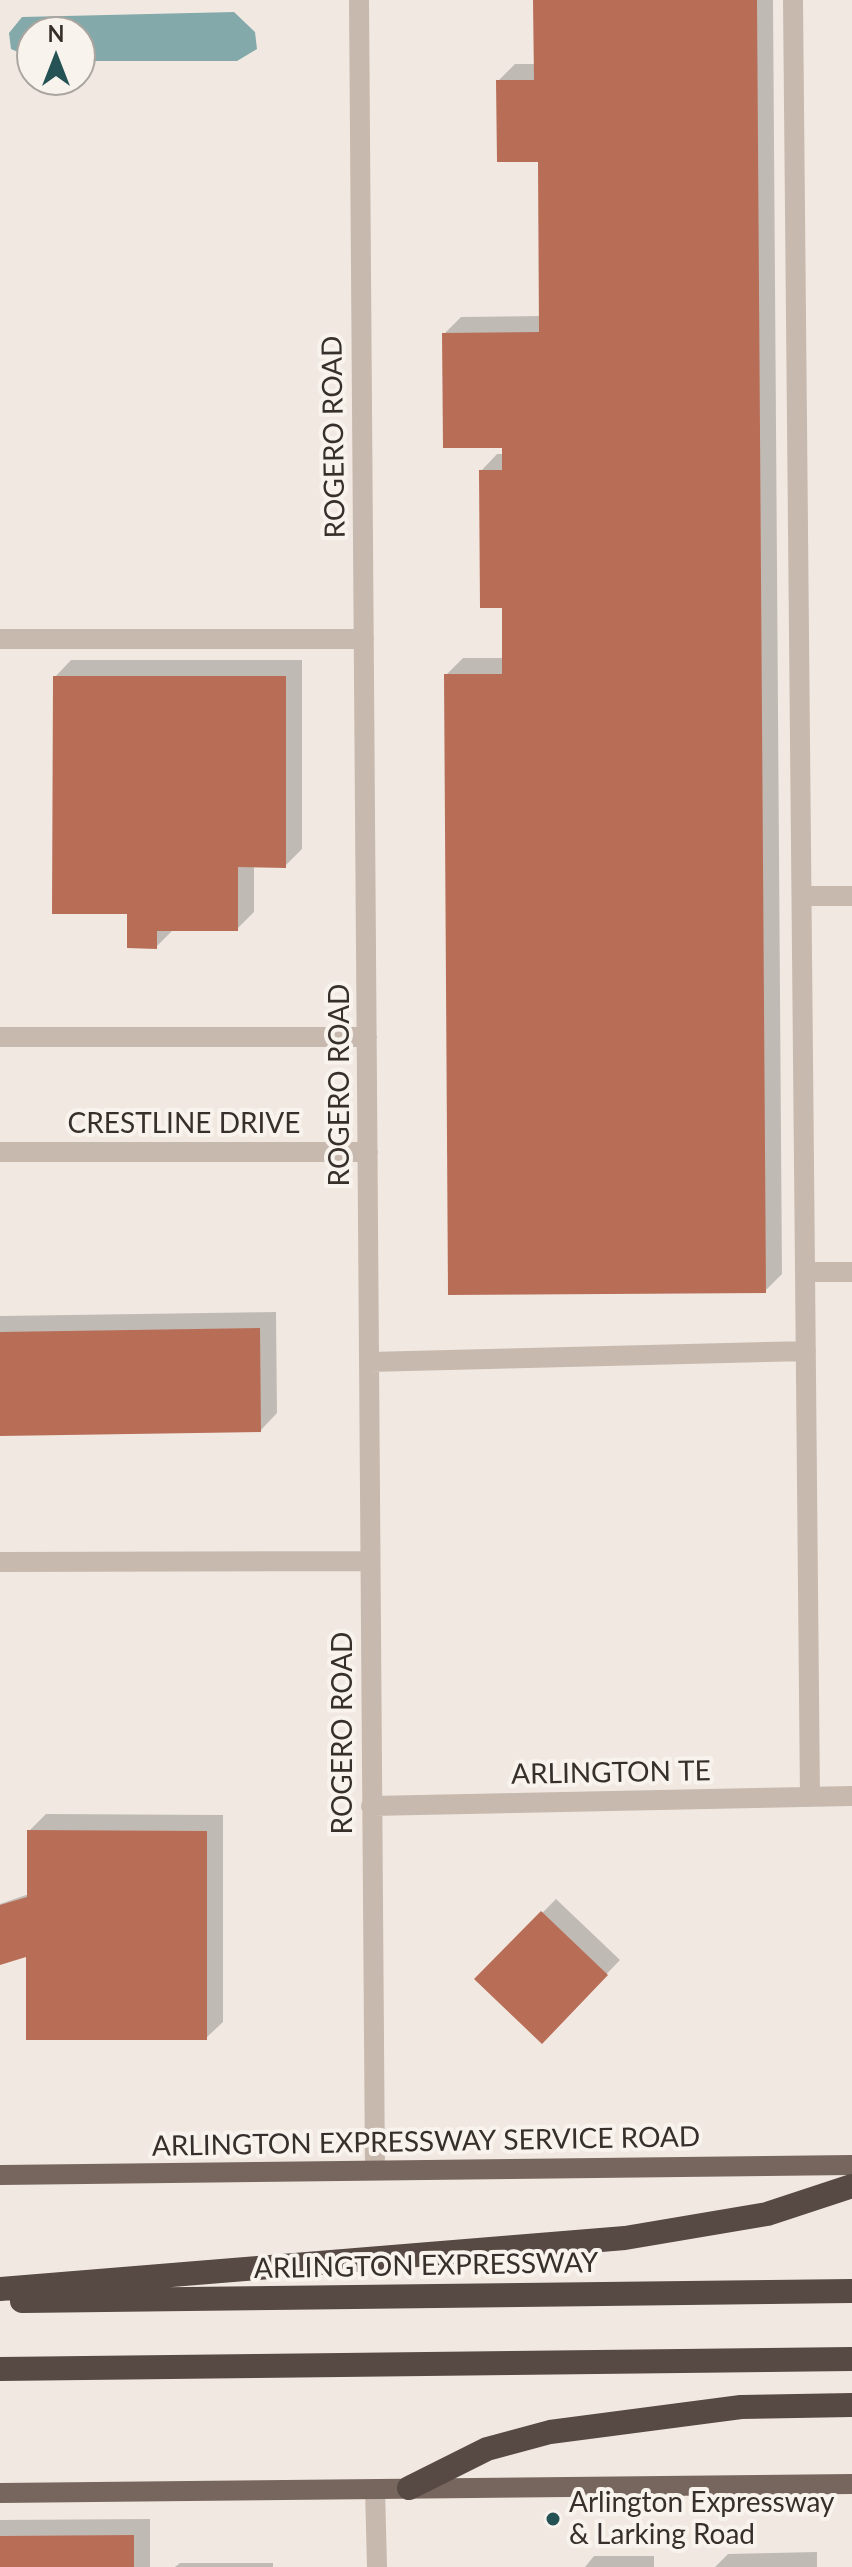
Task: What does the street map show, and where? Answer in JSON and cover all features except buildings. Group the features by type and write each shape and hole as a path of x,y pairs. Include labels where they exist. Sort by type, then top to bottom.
{"highway":[{"path":"0,2289 625,2238 767,2214 852,2186"},
{"name":"ARLINGTON EXPRESSWAY","path":"0,2301 852,2291"},
{"path":"0,2369 852,2359"},
{"path":"409,2488 487,2449 550,2432 741,2407 852,2405"}],"main road":[{"name":"ARLINGTON EXPRESSWAY SERVICE ROAD","path":"0,2175 852,2165"},
{"path":"0,2493 852,2484"}],"street":[{"name":"ROGERO ROAD","path":"359,0 375,2170"},
{"path":"793,0 810,1797"},
{"path":"0,639 364,639"},
{"path":"802,896 852,896"},
{"path":"0,1037 367,1037"},
{"name":"CRESTLINE DRIVE","path":"0,1152 368,1152"},
{"path":"805,1272 852,1272"},
{"path":"369,1362 806,1351"},
{"path":"0,1562 370,1561"},
{"name":"ARLINGTON TE","path":"371,1806 852,1796"},
{"path":"375,2489 377,2567"}],"water":[{"path":"234,12 255,32 257,49 237,61 96,61 96,16 64,16"},
{"path":"16,24 16,51 11,49 9,33"}],"place":[{"name":"Arlington Expressway & Larking Road","path":"553,2519"}]}
